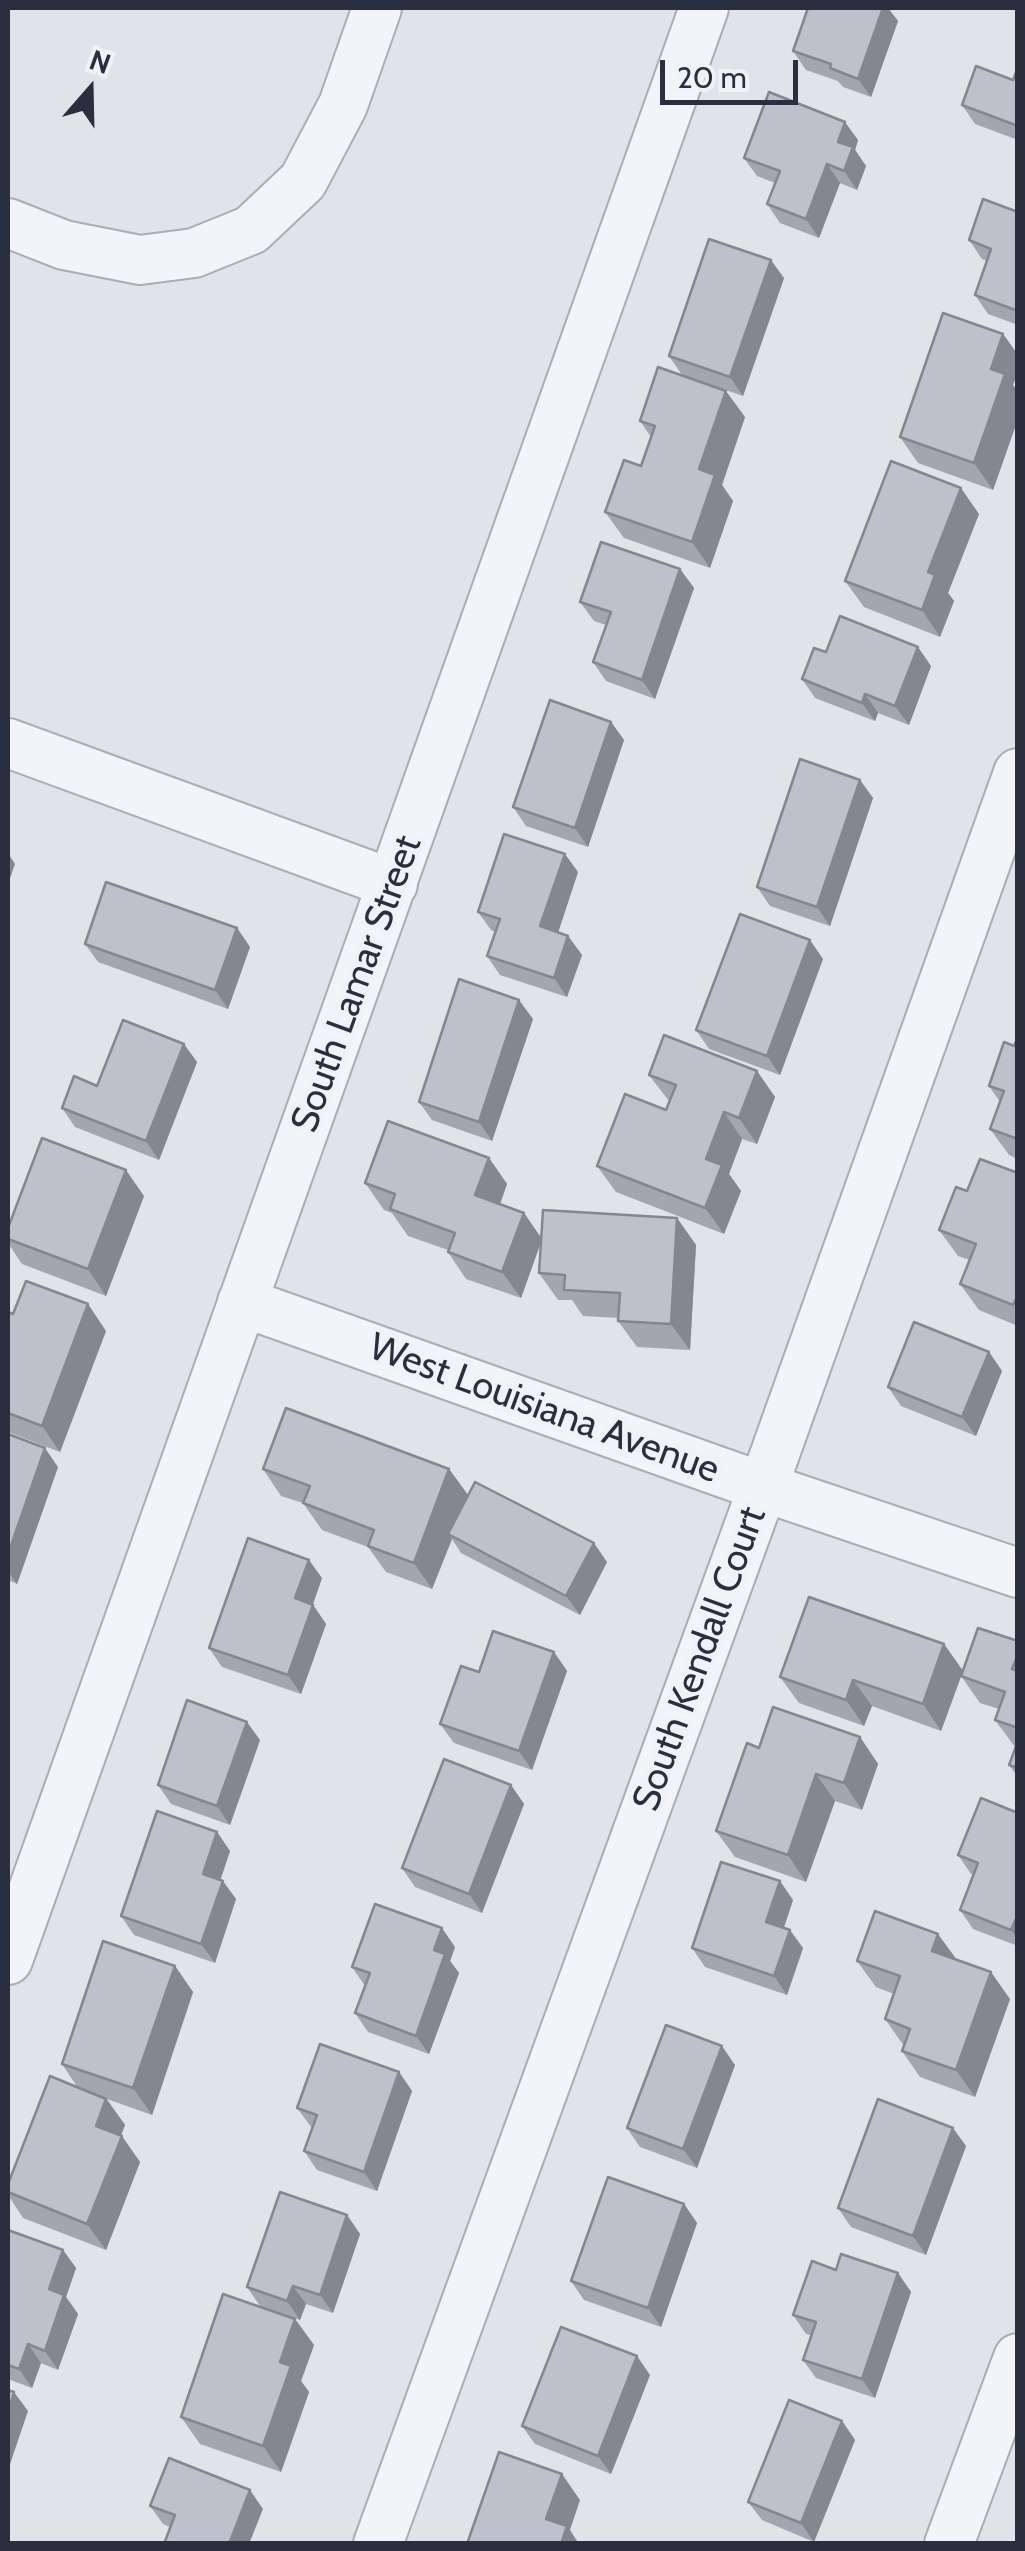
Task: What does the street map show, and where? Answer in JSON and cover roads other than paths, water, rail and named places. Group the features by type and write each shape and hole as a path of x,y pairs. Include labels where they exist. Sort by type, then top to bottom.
{"street":[{"path":"8,223 64,245 140,260 194,253 251,230 303,181 343,105 378,8"},
{"name":"South Lamar Street","path":"8,1960 704,8"},
{"path":"8,744 392,884"},
{"name":"South Kendall Court","path":"378,2544 763,1487 1018,772"},
{"name":"West Louisiana Avenue","path":"242,1302 1018,1573"},
{"path":"949,2544 1018,2358"}]}
